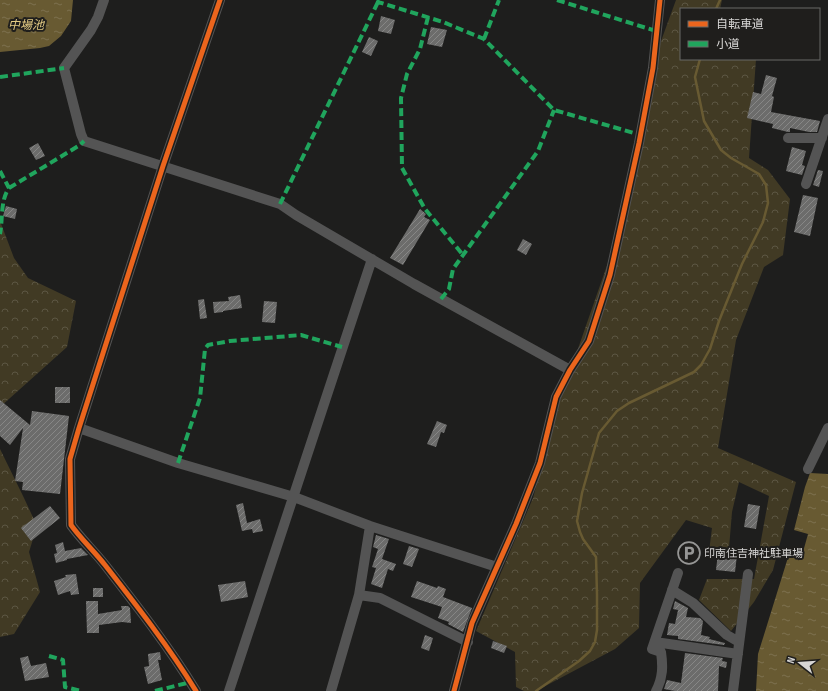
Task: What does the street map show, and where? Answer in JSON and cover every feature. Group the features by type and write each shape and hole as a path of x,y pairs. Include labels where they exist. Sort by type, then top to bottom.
{"street":[{"path":"104,0 98,17 91,30 64,68 80,134 84,141 280,204 296,215 372,259 570,370"},
{"path":"196,691 184,671 147,619 71,525 70,459 163,166 220,0"},
{"path":"454,691 472,623 516,524 540,463 556,397 570,370 589,340 610,275 639,143 652,68 660,0"},
{"path":"806,184 828,120"},
{"path":"788,138 822,138"},
{"path":"230,691 372,259"},
{"path":"79,428 178,463 294,497 370,526 497,567"},
{"path":"808,469 828,428"},
{"path":"331,691 359,595 370,526"},
{"path":"656,691 660,684 663,667 661,652 652,649 678,573"},
{"path":"733,691 748,574"},
{"path":"672,590 693,603 727,635 739,642"},
{"path":"359,595 380,598 468,642"},
{"path":"655,642 738,654"}],"green space":[{"path":"676,0 722,0 720,8 680,8 680,60 756,60 749,158 768,170 790,199 783,255 764,267 736,340 718,448 796,482 773,570 754,602 731,631 699,600 707,579 754,579 769,496 739,482 732,512 729,548 709,552 712,528 686,520 640,583 639,628 615,649 536,691 524,691 516,687 515,652 476,631 533,498 557,409 628,205 653,63"},
{"path":"0,221 14,258 28,278 76,301 67,347 0,407"},
{"path":"0,449 37,526 29,552 40,592 14,634 0,637"}],"water":[{"name":"中場池","path":"0,0 73,0 71,21 61,36 49,46 0,52"},
{"path":"810,473 828,474 828,691 756,691 758,654 790,551 803,552 808,534 794,530"}],"building":[{"path":"381,16 395,20 391,34 378,31"},
{"path":"431,27 447,30 442,47 427,44"},
{"path":"369,37 378,41 371,56 362,52"},
{"path":"766,75 777,78 772,96 774,97 771,112 820,121 817,132 790,128 790,132 788,132 772,128 773,124 747,118 753,92 761,94"},
{"path":"38,143 45,156 36,160 29,148"},
{"path":"792,147 806,151 802,165 805,166 802,175 786,171"},
{"path":"818,170 823,171 819,187 813,185"},
{"path":"803,195 818,198 810,236 794,232"},
{"path":"6,206 17,209 15,219 3,216"},
{"path":"420,209 426,214 424,217 430,220 403,265 390,258"},
{"path":"523,239 532,244 526,255 517,250"},
{"path":"240,295 242,308 214,313 213,302 229,301 228,297"},
{"path":"204,299 207,318 200,319 198,300"},
{"path":"264,301 277,302 275,323 262,322"},
{"path":"55,387 70,387 70,403 55,403"},
{"path":"0,400 30,425 32,411 69,416 60,494 22,490 23,482 15,481 23,428 10,445 0,436"},
{"path":"437,421 447,425 444,433 441,432 436,447 427,444"},
{"path":"243,503 247,523 260,519 263,531 253,533 252,529 242,531 236,505"},
{"path":"748,504 760,506 756,529 744,527"},
{"path":"50,506 60,518 31,541 21,528"},
{"path":"376,535 389,539 382,559 396,564 393,571 388,569 382,588 371,584 376,568 372,567 378,549 373,547"},
{"path":"63,542 65,551 81,548 88,555 67,559 56,563 54,554 57,553 55,545"},
{"path":"409,546 419,549 412,567 403,564"},
{"path":"718,553 737,555 735,572 716,570"},
{"path":"76,574 79,594 71,595 70,591 58,595 54,581 66,577 65,575"},
{"path":"245,581 248,597 221,602 218,585"},
{"path":"417,581 437,588 438,586 446,589 443,597 472,608 463,632 448,624 449,622 438,618 442,607 411,597"},
{"path":"93,588 103,588 103,597 93,597"},
{"path":"86,601 98,601 98,614 122,610 121,606 128,606 130,608 131,623 122,622 99,625 99,633 87,633"},
{"path":"675,601 688,608 686,617 700,618 703,621 701,635 710,637 709,639 725,643 724,645 678,639 678,636 667,635 669,623 675,624 678,610 673,609"},
{"path":"425,635 433,638 429,651 421,648"},
{"path":"493,641 507,646 504,653 491,648"},
{"path":"160,652 161,660 158,660 162,680 148,684 144,667 149,666 148,654"},
{"path":"685,653 723,658 722,661 727,662 726,668 719,666 718,691 675,691 664,689 667,680 681,683"},
{"path":"28,656 31,666 46,663 49,677 25,681 20,658"}],"waterway":[{"path":"716,8 720,0"},
{"path":"536,691 579,661 590,651 595,642 597,630 596,557 583,539 577,521 582,493 599,433 617,411 629,403 694,372 701,365 710,349 719,321 742,264 763,222 768,203 766,185 759,174 731,158 721,150 704,121 695,77 700,60"}],"marked path":[{"path":"379,0 378,2 443,22 484,39 554,110 634,133"},
{"path":"484,39 499,0"},
{"path":"557,0 656,31"},
{"path":"280,204 378,2"},
{"path":"428,17 420,49 407,74 401,98 402,168 425,209 463,255"},
{"path":"0,77 64,68"},
{"path":"441,299 449,289 453,269 538,151 554,110"},
{"path":"9,188 80,145 84,141"},
{"path":"0,171 9,188 3,204 0,234"},
{"path":"178,463 200,398 205,349 208,345 230,341 301,335 342,347"},
{"path":"49,656 63,660 65,687 81,691"},
{"path":"155,691 191,682"}],"cycle path":[{"path":"196,691 141,611 71,525 70,459 163,166 220,0"},
{"path":"454,691 472,623 516,524 540,463 556,397 570,370 589,341 610,275 639,143 653,68 660,0"}],"place":[{"name":"印南住吉神社駐車場","path":"689,553"}]}
